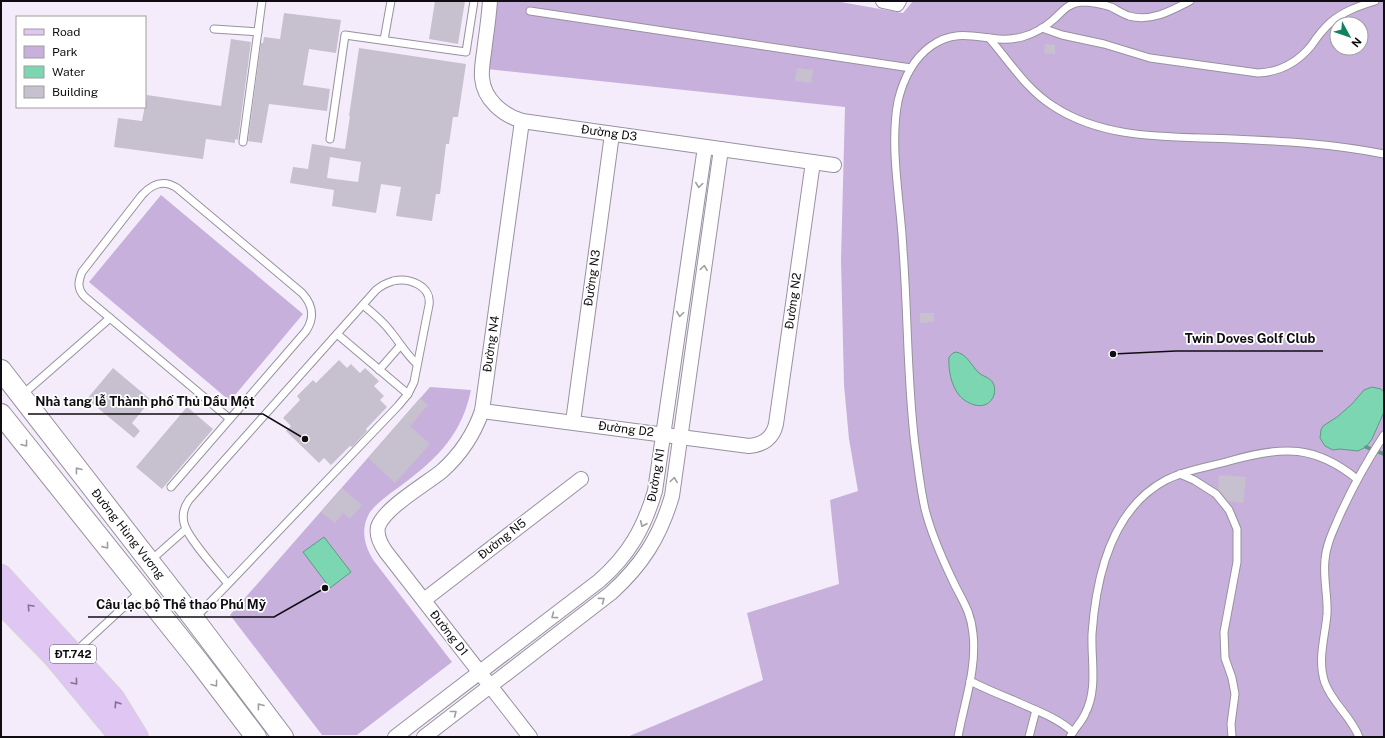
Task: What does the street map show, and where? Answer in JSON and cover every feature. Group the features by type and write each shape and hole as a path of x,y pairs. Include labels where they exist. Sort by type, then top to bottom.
{"main road":[{"name":"Đường Hùng Vương","path":"1,370 283,737"},
{"name":"Đường Hùng Vương","path":"1,414 199,662 256,737"},
{"path":"137,585 150,562"},
{"name":"ĐT.742","path":"1,576 113,698 137,737"},
{"name":"ĐT.742","path":"1,602 54,656 121,737"}],"street":[{"name":"Đường D3","path":"490,1 482,80 490,98 500,111 511,117 522,121 834,165"},
{"path":"883,1 897,4 899,1"},
{"name":"Đường N4","path":"378,526 383,518 392,509 452,461 470,439 477,426 482,411 522,121"},
{"name":"Đường N3","path":"573,422 612,134"},
{"name":"Đường N1","path":"396,737 599,581 630,548 645,522 655,491 705,147"},
{"name":"Đường N1","path":"424,737 611,593 633,571 653,544 667,513 672,496 722,149"},
{"name":"Đường N2","path":"769,438 774,432 776,424 813,162"},
{"name":"Đường D2","path":"482,411 750,446 760,444 769,438"},
{"name":"Đường N5","path":"424,600 581,479"},
{"name":"Đường D1","path":"378,526 378,536 382,547 530,737"}],"lane":[{"path":"243,142 262,1"},
{"path":"384,40 391,1"},
{"path":"330,139 345,35 466,52 474,1"},
{"path":"958,737 970,681 974,644 970,618 966,605 943,560 928,518 919,477 912,420 907,356 905,280 896,138 898,104 905,79 920,56 931,46 949,37 968,35 1014,39 1028,35 1042,28 1067,7 1076,3 1101,4 1130,16 1146,18 1160,15 1190,1"},
{"path":"1042,28 1062,36 1104,44 1150,58 1258,74 1274,71 1291,64 1302,56 1322,31 1340,15 1351,9 1375,1"},
{"path":"530,11 911,68"},
{"path":"214,29 258,32"},
{"path":"989,38 1018,75 1038,95 1064,113 1092,125 1107,129 1146,135 1336,146 1384,154"},
{"path":"171,487 230,419 306,330 311,323 312,309 302,293 173,185 161,183 156,184 147,190 82,272 79,283 82,293 230,419"},
{"path":"194,620 408,394 414,382 430,301 424,288 410,281 395,281 382,286 363,305 186,504 183,515 186,529 228,584"},
{"path":"363,305 382,322 410,358 418,364"},
{"path":"21,396 110,318"},
{"path":"337,334 408,394"},
{"path":"379,370 400,346"},
{"path":"1359,737 1350,720 1328,690 1324,676 1321,660 1327,613 1324,572 1326,549 1330,537 1369,458 1384,435"},
{"path":"970,681 1057,719 1071,734 1085,714 1092,693 1092,636 1096,597 1106,559 1116,532 1128,512 1145,494 1161,483 1180,474 1251,455 1280,450 1308,453 1321,457 1334,463 1358,479"},
{"path":"1180,474 1194,480 1216,494 1229,510 1237,529 1237,562 1224,632 1225,658 1232,678 1235,694 1231,724 1232,737"},
{"path":"150,562 186,529"},
{"path":"73,654 137,585"},
{"path":"1029,737 1036,710"}],"green space":[{"path":"496,1 835,1 903,13 913,1 1384,1 1384,737 627,737 763,680 747,613 839,584 830,500 858,491 849,439 844,385 841,260 845,107 487,69"},
{"path":"161,195 303,314 230,401 89,282"},
{"path":"430,387 471,390 462,420 447,444 427,465 381,501 370,512 365,524 364,537 374,561 452,662 357,735 322,735 230,615"}],"water":[{"path":"956,352 966,357 978,372 990,379 993,383 995,389 994,395 987,404 978,406 967,402 956,391 951,377 949,357"},
{"path":"1372,387 1381,389 1384,392 1384,412 1372,439 1366,447 1358,451 1340,449 1333,450 1325,446 1320,438 1323,426 1337,417 1352,404 1364,390"},
{"path":"324,537 351,572 330,588 303,552"}],"building":[{"path":"435,1 465,1 458,44 429,39"},
{"path":"284,13 341,20 336,53 309,49 303,85 330,89 327,111 269,104 262,143 248,141 261,43 263,43 264,37 280,39"},
{"path":"231,39 251,42 238,140 235,139 235,143 206,139 203,159 114,147 118,118 142,121 144,108 146,108 147,95 221,106"},
{"path":"1045,44 1055,45 1055,54 1044,53"},
{"path":"359,48 466,64 458,117 453,117 449,144 446,144 440,194 436,194 432,221 396,216 401,187 381,184 376,213 332,206 334,190 290,183 293,167 308,169 312,144 345,149","holes":["330,157 361,162 358,182 327,178"]},
{"path":"797,68 813,70 811,83 795,81"},
{"path":"920,313 934,313 934,322 920,323"},
{"path":"339,360 347,368 351,364 360,373 365,368 379,381 374,386 384,396 380,400 387,407 366,429 367,431 352,447 350,446 331,465 324,458 319,463 286,431 291,426 283,418 300,400 297,396 313,380 316,383"},
{"path":"113,368 151,400 132,423 140,431 134,438 87,399"},
{"path":"420,398 428,405 410,426 430,444 395,483 368,458"},
{"path":"187,407 213,429 162,489 136,467"},
{"path":"1219,475 1246,477 1243,503 1228,501 1218,489"},
{"path":"342,488 362,505 350,519 343,513 335,523 321,512"}],"waterway":[{"path":"1366,447 1384,454"}],"place":[{"name":"Twin Doves Golf Club","path":"1113,354"},
{"name":"Nhà tang lễ Thành phố Thủ Dầu Một","path":"305,439"},
{"name":"Câu lạc bộ Thể thao Phú Mỹ","path":"325,588"}]}
